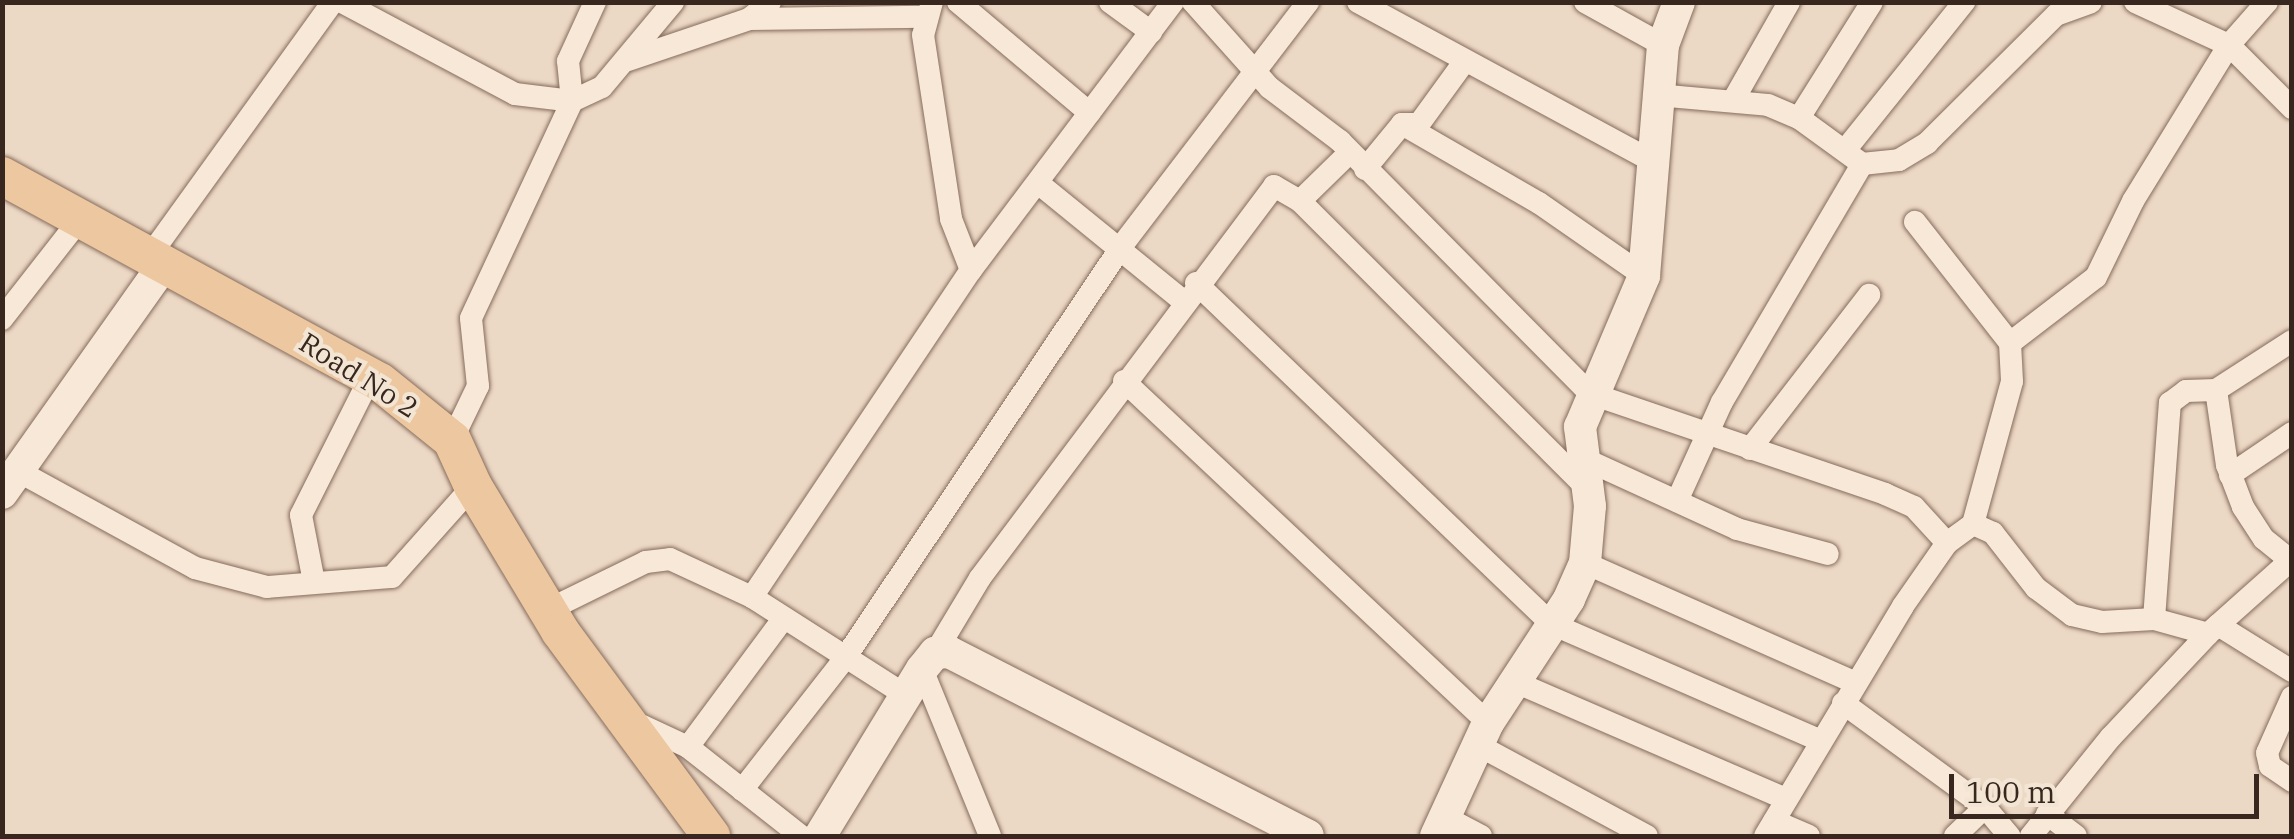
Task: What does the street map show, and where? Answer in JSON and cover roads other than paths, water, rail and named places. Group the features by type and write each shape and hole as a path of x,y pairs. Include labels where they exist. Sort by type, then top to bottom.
{"main road":[{"path":"1440,826 1482,734 1585,564 1590,506 1581,471 1589,393 1644,276 1663,45 1679,2"},
{"name":"Road No 2","path":"3,177 371,376 452,440 472,486 616,714 712,836"},
{"path":"10,482 158,259"},
{"path":"820,836 921,672 959,654 1308,836"}],"street":[{"path":"158,259 333,2"},
{"path":"342,2 515,94 572,102 590,98 628,60 673,2"},
{"path":"452,440 478,386 471,318 572,102 568,61 594,2"},
{"path":"750,19 770,2"},
{"path":"958,2 1090,113"},
{"path":"1110,2 1151,32"},
{"path":"752,598 971,270 1173,2"},
{"path":"1193,2 1270,88 1357,161 1589,393 1914,506 1947,543"},
{"path":"742,790 845,658 1120,248 1308,2"},
{"path":"1358,2 1652,161"},
{"path":"1585,2 1663,45"},
{"path":"1734,99 1789,2"},
{"path":"1798,118 1872,2"},
{"path":"1677,501 1707,433 1854,156 1964,2"},
{"path":"1657,96 1734,99 1798,118 1854,156 1899,160 1927,143 2056,15 2091,2"},
{"path":"2135,2 2229,45 2292,108"},
{"path":"2010,343 2096,278 2133,200 2229,45 2267,2"},
{"path":"628,60 750,19 928,10 951,219 971,270"},
{"path":"1300,201 1402,124 1419,124 1464,62"},
{"path":"1402,124 1539,204 1644,276"},
{"path":"1038,182 1120,248 1189,292 1552,624 1819,740"},
{"path":"921,672 980,578 1189,292 1274,186 1300,201 1581,471 1677,501 1737,529 1828,554"},
{"path":"2,318 80,219"},
{"path":"1809,836 1769,829 1819,740 1947,543 1973,524 2012,381 2010,343 1915,222"},
{"path":"1750,449 1869,295"},
{"path":"2154,618 2170,402 2186,391 2216,390 2292,341"},
{"path":"314,582 301,515 371,376"},
{"path":"1124,381 1482,734 1647,836"},
{"path":"2031,836 2213,630 2288,555 2243,507 2230,475 2216,390"},
{"path":"2230,475 2292,433"},
{"path":"10,482 195,568 240,584 392,576 472,486"},
{"path":"1973,524 1993,533 2036,588 2072,616 2102,622 2154,618 2213,630 2292,671"},
{"path":"550,609 646,562 670,559 752,598 845,658 921,672"},
{"path":"1585,564 1856,683"},
{"path":"688,747 783,619"},
{"path":"921,672 990,836"},
{"path":"1514,682 1786,799"},
{"path":"2292,696 2266,753 2270,766 2292,781"},
{"path":"1843,703 1986,807 2008,836"},
{"path":"616,714 688,747 802,836"},
{"path":"1954,836 1986,807"},
{"path":"2047,814 2076,836"},
{"path":"1440,826 1481,836"}]}
